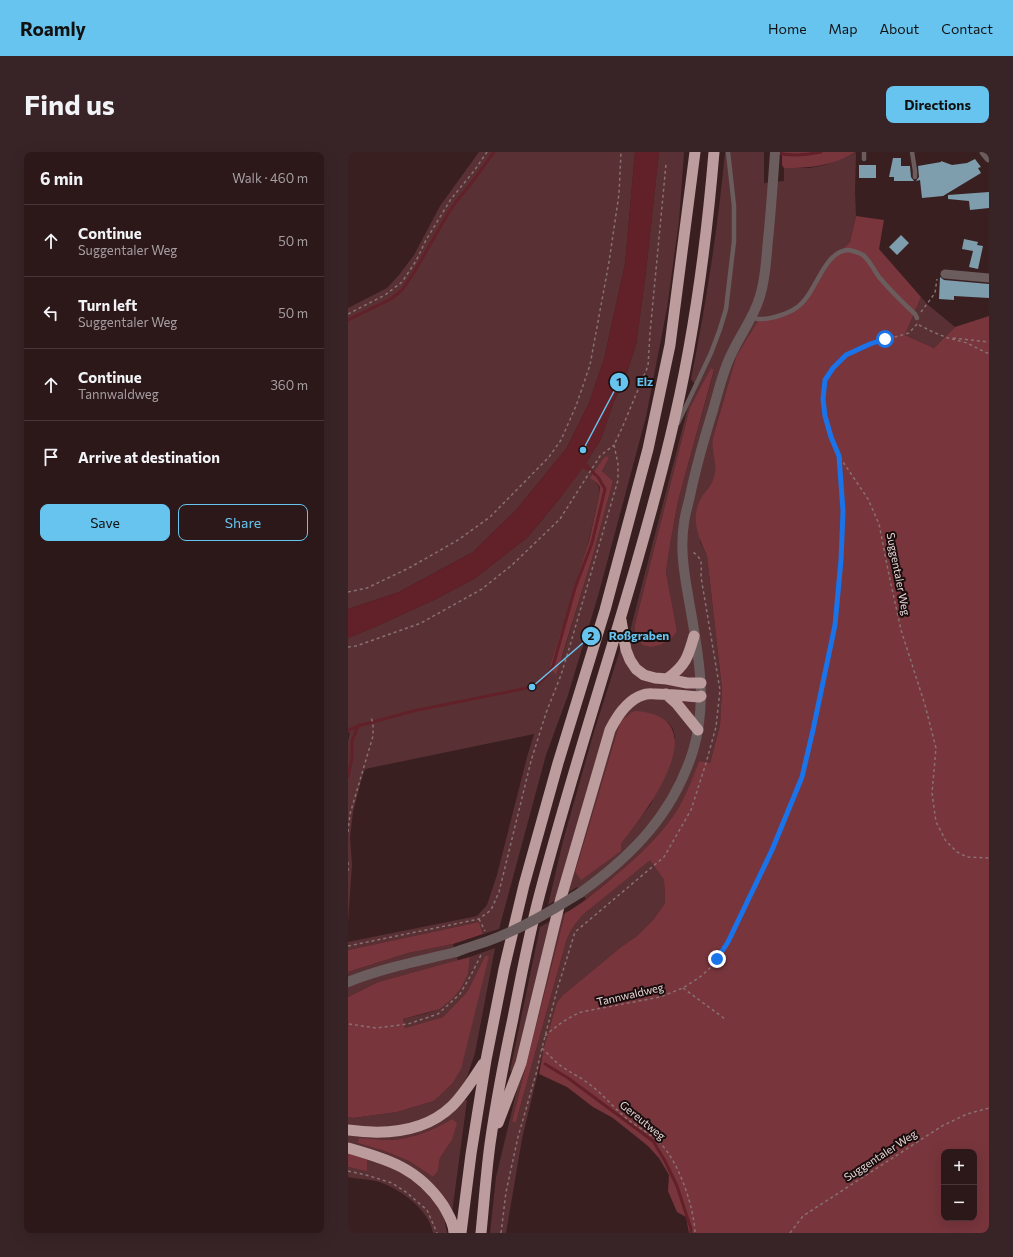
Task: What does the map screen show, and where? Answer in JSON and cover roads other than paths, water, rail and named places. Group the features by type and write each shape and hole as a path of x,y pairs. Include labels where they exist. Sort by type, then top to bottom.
{"highway":[{"path":"461,1233 471,1154 486,1060 504,968 524,885 558,763 605,610 648,449 670,345 694,152"},
{"path":"481,1233 490,1144 503,1064 540,895 571,782 621,618 670,439 689,351 699,292 714,152"},
{"path":"621,618 626,650 636,669 644,675 655,678 667,678 701,683"},
{"path":"667,678 677,672 684,663 694,636"},
{"path":"490,1144 521,1063 561,898 610,730 624,707 644,694 702,696"},
{"path":"666,694 677,704 698,730"},
{"path":"348,1130 362,1132 384,1132 422,1126 452,1106 486,1060"},
{"path":"348,1148 399,1165 420,1179 434,1192 447,1211 454,1226 454,1233"}],"street":[{"path":"348,982 391,968 456,952 488,941 551,911 580,893 620,862 651,830 673,797 693,749 698,730 702,696 682,548 684,524 707,430 730,357 753,315 760,297 765,277 776,152"},
{"path":"945,274 989,278"}],"lane":[{"path":"670,439 711,353 726,309 734,240 734,206 728,152"},
{"path":"864,152 864,160"},
{"path":"912,152 915,177"},
{"path":"757,319 766,319 782,314 794,309 802,303 813,289 825,266 833,257 844,250 858,252 872,263 878,275 890,290 915,314 917,318"}],"waterway":[{"path":"348,320 391,299 402,290 449,212 494,152"},
{"path":"777,153 799,155 821,152"},
{"path":"348,777 352,758 352,741 358,726 413,711 532,687 542,681 547,675 553,666 575,588 592,543 605,489 598,477 586,466"},
{"path":"348,730 358,726"},
{"path":"545,1064 568,1078 653,1141 677,1186 691,1233"}],"place":[{"name":"Elz","path":"583,450"},
{"name":"Roßgraben","path":"532,687"}]}
